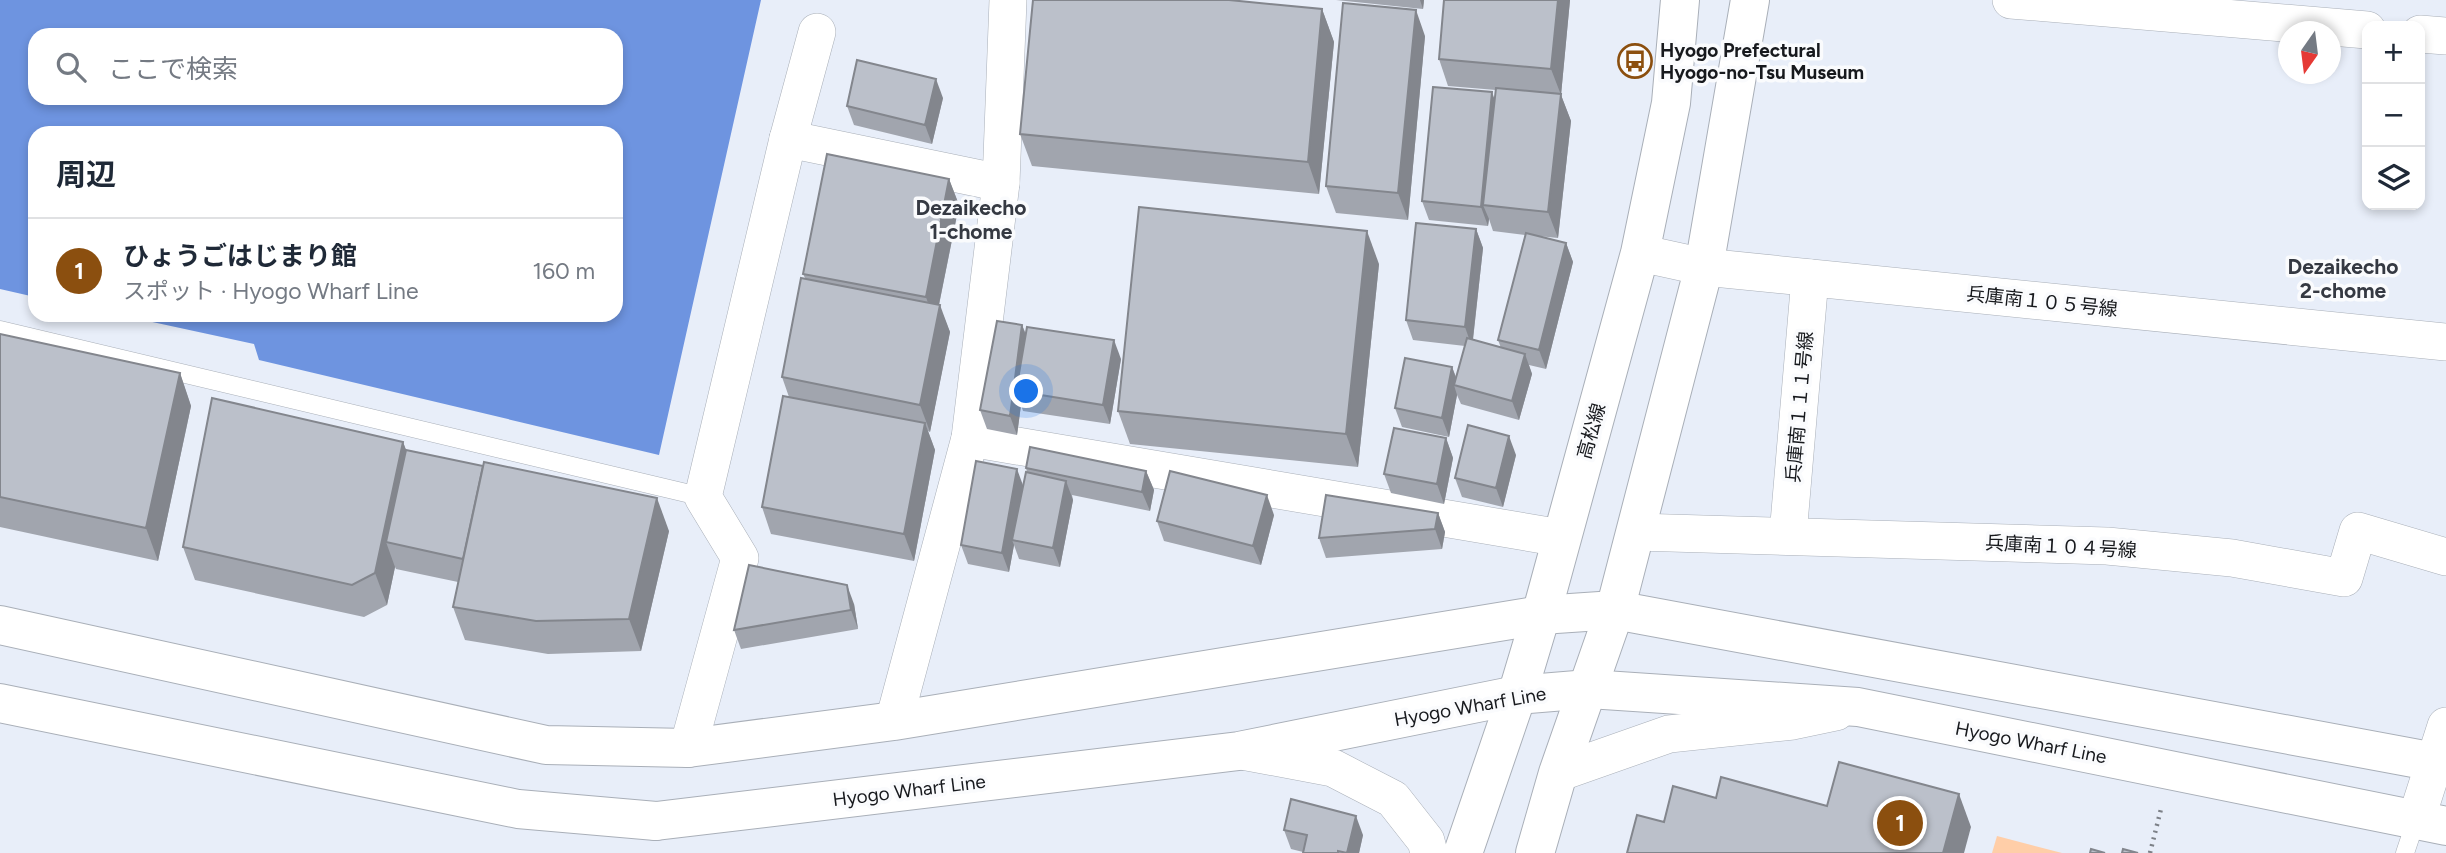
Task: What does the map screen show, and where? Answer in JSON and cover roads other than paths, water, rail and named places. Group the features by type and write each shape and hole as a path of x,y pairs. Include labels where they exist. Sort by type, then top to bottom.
{"main road":[{"name":"高松線","path":"1464,853 1541,615 1640,253 1671,103 1680,0"},
{"path":"1535,853 1558,772 1615,610 1704,267 1750,0"},
{"path":"0,625 546,745 688,748 894,721 1541,615 1615,610 2440,763"},
{"name":"Hyogo Wharf Line","path":"0,703 518,808 656,821 1239,751 1517,695 1589,689 1858,707 2422,833"}],"street":[{"path":"894,721 970,438 1001,183 1008,0"},
{"path":"2011,0 2362,30"},
{"path":"688,748 740,558 703,497 788,139 817,32"},
{"path":"2425,34 2446,36"},
{"path":"788,139 1001,183"},
{"name":"兵庫南１０５号線","path":"1640,253 1704,267 2446,342"},
{"name":"兵庫南１１１号線","path":"1788,536 1810,278"},
{"path":"970,438 1561,538"},
{"name":"兵庫南１０４号線","path":"1636,532 2107,546 2232,558 2344,578 2358,531 2446,557"},
{"path":"1558,772 1669,734 1793,721 1858,707"},
{"path":"2422,833 2440,763 2446,726"},
{"path":"1239,751 1333,768 1393,799 1426,841 1429,853"}],"lane":[{"path":"0,330 703,497"}],"water":[{"path":"0,0 761,0 659,455 259,360 254,344 152,322 623,322 623,126 28,126 28,295 0,289"}],"place":[{"name":"Hyogo Prefectural Hyogo-no-Tsu Museum","path":"1635,61"},
{"name":"ひょうごはじまり館","path":"1900,823"}],"district":[{"name":"Dezaikecho 1-chome","path":"971,220"},
{"name":"Dezaikecho 2-chome","path":"2343,279"}]}
